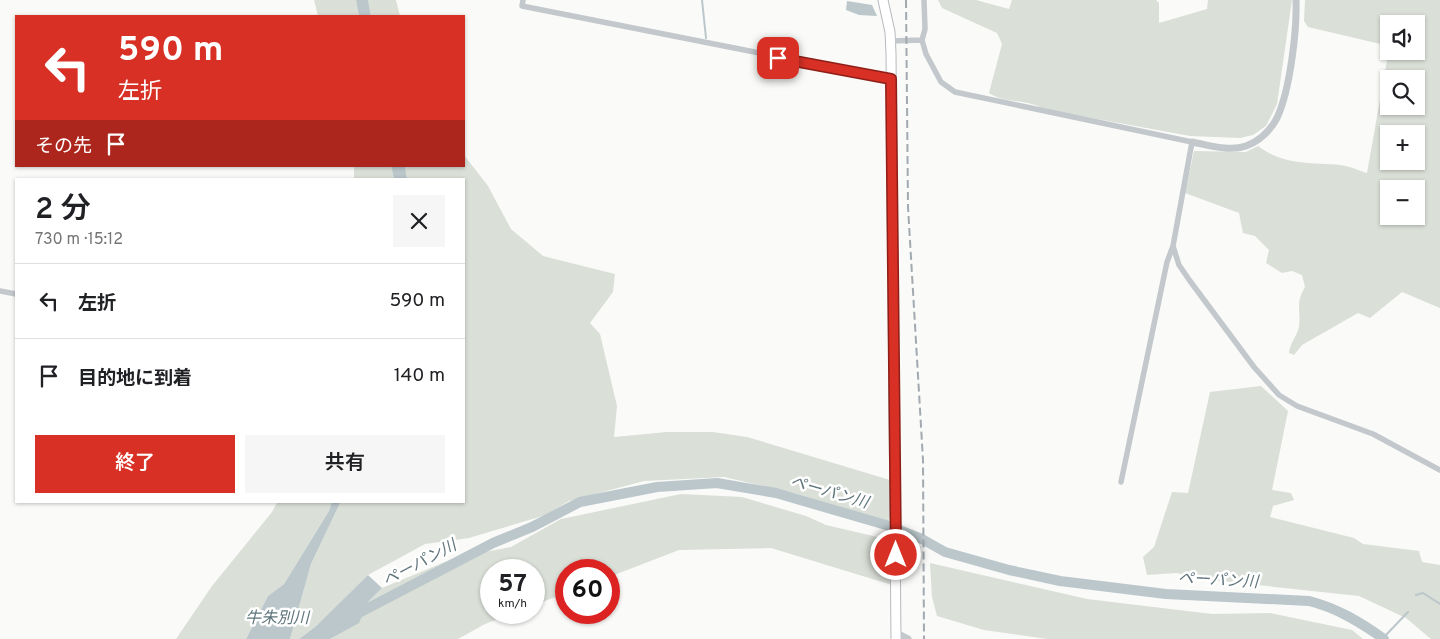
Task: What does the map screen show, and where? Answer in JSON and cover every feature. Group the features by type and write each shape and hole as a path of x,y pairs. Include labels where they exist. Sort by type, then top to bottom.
{"main road":[{"path":"883,0 891,41 896,636"}],"street":[{"path":"523,0 522,6 891,79"},
{"path":"924,0 925,29 922,40 926,54 941,82 955,92 1226,148 1244,147 1263,136 1270,128 1280,108 1295,32 1296,0"},
{"path":"891,41 922,40"},
{"path":"1122,482 1167,262 1173,246 1192,142"},
{"path":"1173,246 1179,265 1190,281 1254,367 1279,395 1297,406 1373,434 1440,470"},
{"path":"0,291 15,294"},
{"path":"896,636 908,639"}],"shaded area":[{"path":"314,0 356,0 359,15 318,15"},
{"path":"368,0 396,0 400,15 371,15"},
{"path":"938,0 976,0 1009,9 1012,0 1156,0 1159,3 1159,23 1207,9 1208,0 1292,0 1277,104 1266,126 1253,135 1240,138 1190,136 1043,109 1030,103 1002,99 989,93 1002,44 997,33 942,8"},
{"path":"1305,0 1440,0 1440,308 1402,292 1370,318 1358,313 1302,345 1294,355 1289,353 1299,327 1299,302 1305,287 1302,275 1292,271 1282,273 1266,263 1269,250 1255,236 1243,233 1239,213 1185,193 1194,151 1246,152 1258,146 1278,157 1288,160 1343,166 1367,173 1380,100 1380,115 1425,115 1425,70 1385,70 1387,60 1425,60 1425,15 1380,15 1380,44 1308,27 1304,21"},
{"path":"465,156 488,186 511,229 543,256 615,274 613,292 590,323 600,334 617,406 614,437 667,432 713,432 747,437 890,480 891,513 888,521 794,493 724,477 644,481 569,501 546,515 469,538 425,544 368,575 315,627 299,639 290,639 311,564 340,503 465,503 465,178 407,178 405,167 465,167"},
{"path":"354,167 391,167 394,178 354,178"},
{"path":"1261,386 1288,411 1272,490 1291,493 1294,500 1273,506 1270,517 1354,538 1363,544 1419,551 1422,562 1440,565 1440,639 1431,639 1406,618 1359,596 1211,580 1176,573 1147,575 1143,557 1154,547 1172,492 1188,493 1210,392"},
{"path":"681,494 742,497 806,516 826,525 890,540 892,585 771,548 679,550 620,573 620,559 555,559 555,597 545,601 545,559 480,559 480,624 485,624 458,639 330,639 358,623 368,602 382,588 457,557 511,547 561,519"},
{"path":"277,503 331,503 329,511 284,584 268,596 246,639 176,639 212,586 272,512"},
{"path":"930,563 1087,599 1212,614 1270,613 1352,630 1363,639 1047,639 984,630 937,616 932,597"}],"water":[{"path":"356,0 368,0 371,15 359,15"},
{"path":"847,1 872,5 877,16 859,15 846,10"},
{"path":"391,167 405,167 407,178 394,178"},
{"name":"牛朱別川","path":"331,503 340,503 311,564 290,639 246,639 268,596 284,584 329,511"},
{"name":"牛朱別川","path":"368,575 382,588 368,602 359,623 330,639 299,639 315,627"}],"waterway":[{"path":"702,0 706,38"},
{"name":"ペーパン川","path":"353,616 493,543 532,527 580,502 657,487 717,483 776,493 886,525 922,539 945,552 1009,570 1060,581 1166,594 1309,601 1348,616 1384,639"},
{"path":"1416,595 1423,593 1440,604"},
{"path":"1383,638 1408,612"}],"railway":[{"path":"906,0 908,207 923,460 924,639"}],"route":[{"path":"778,58 891,79 896,555"}]}
